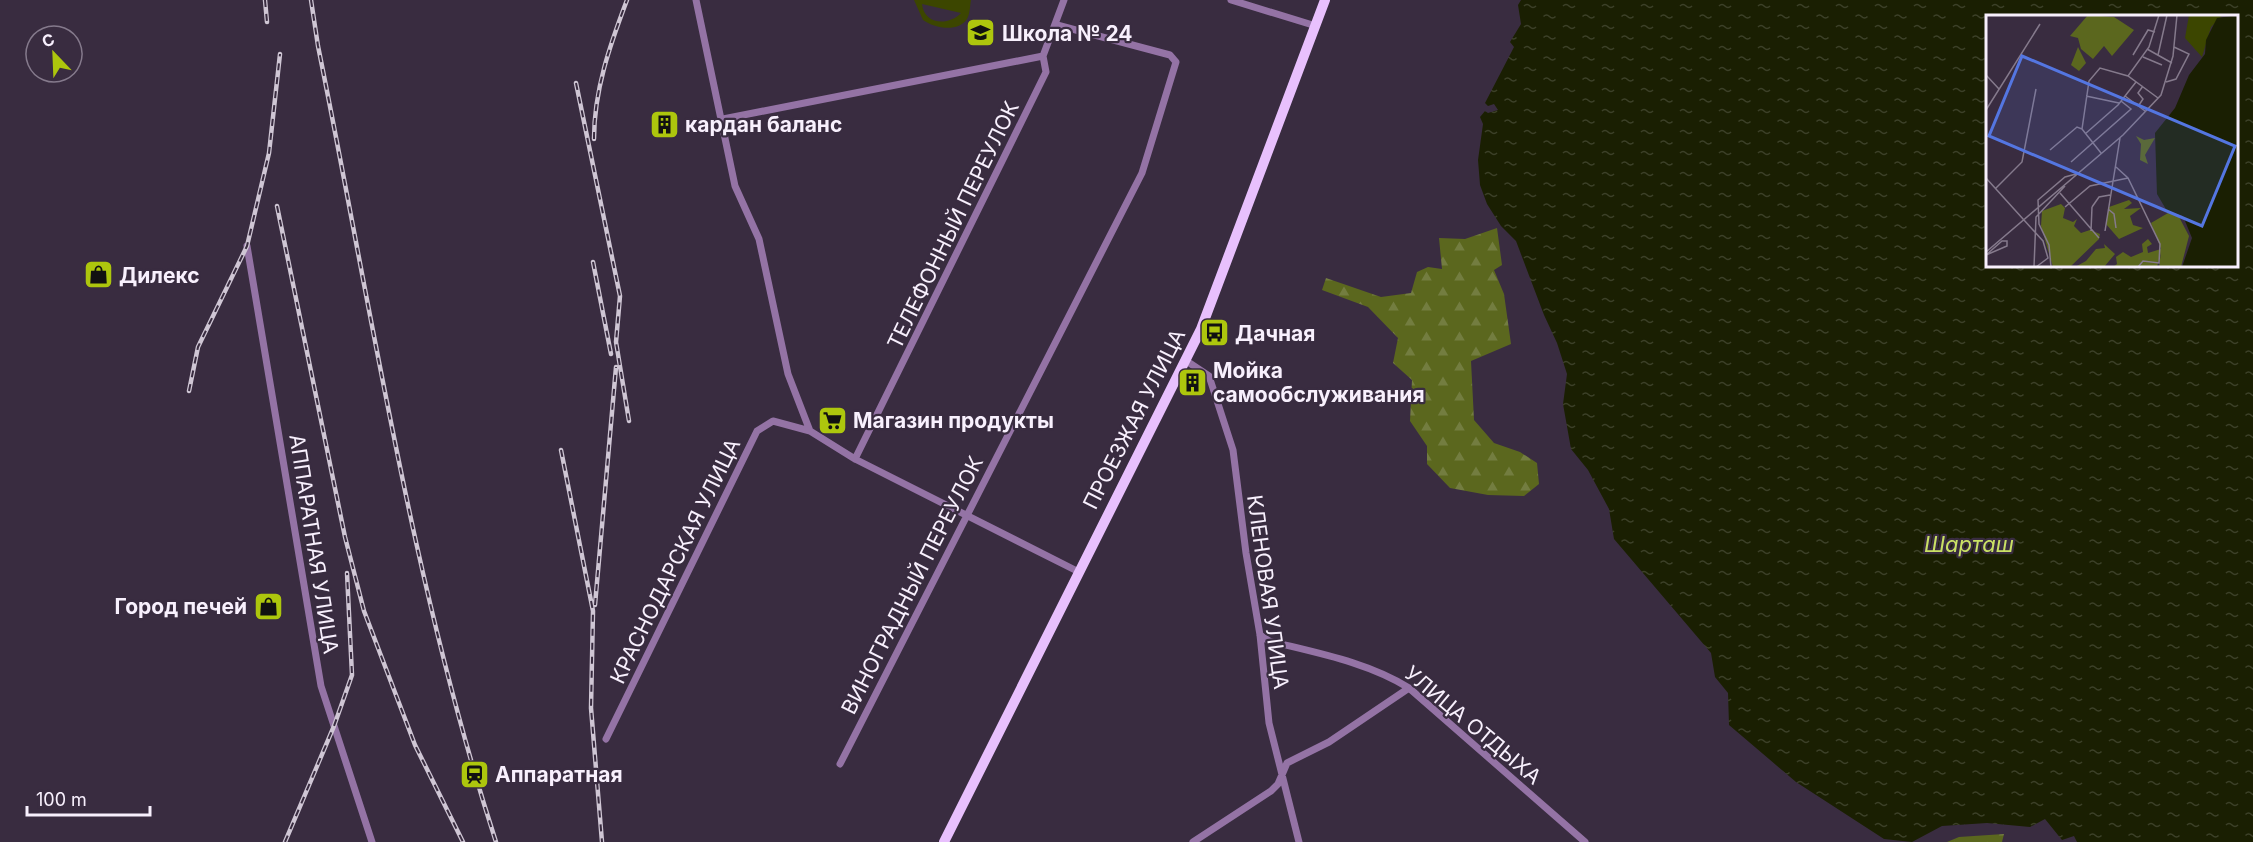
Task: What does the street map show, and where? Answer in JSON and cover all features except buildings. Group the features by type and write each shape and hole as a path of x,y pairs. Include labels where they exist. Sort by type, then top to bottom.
{"main road":[{"name":"ПРОЕЗЖАЯ УЛИЦА","path":"944,842 1201,329 1325,0"},
{"path":"938,842 955,820"}],"street":[{"path":"696,0 723,119 735,186 759,239 788,374 810,431"},
{"name":"ТЕЛЕФОННЫЙ ПЕРЕУЛОК","path":"855,459 1047,72 1044,56 1057,25 1064,0"},
{"path":"1231,0 1316,26"},
{"name":"ВИНОГРАДНЫЙ ПЕРЕУЛОК","path":"840,764 1142,173 1176,62 1170,55 1057,25"},
{"path":"723,119 1044,56"},
{"name":"АППАРАТНАЯ УЛИЦА","path":"247,246 321,686 372,842"},
{"name":"КЛЕНОВАЯ УЛИЦА","path":"1185,360 1209,376 1233,450 1246,553 1260,635 1269,723 1299,842"},
{"name":"КРАСНОДАРСКАЯ УЛИЦА","path":"606,739 757,431 773,421 810,431 855,459 1079,572"},
{"name":"УЛИЦА ОТДЫХА","path":"1260,635 1269,641 1339,658 1392,677 1409,688 1585,842"},
{"path":"1193,842 1270,791 1278,784 1287,763 1329,742 1409,688"}],"green space":[{"path":"914,0 971,0 967,19 958,26 939,27 923,20","holes":["922,4 961,13 950,20 932,20 927,16"]},
{"path":"1497,228 1502,265 1494,270 1504,294 1511,344 1471,361 1474,420 1494,443 1520,452 1537,463 1539,484 1524,496 1488,495 1450,488 1427,464 1427,446 1410,421 1412,380 1393,363 1398,338 1368,307 1322,290 1326,278 1381,297 1411,293 1417,272 1428,267 1442,269 1439,238 1465,239"},
{"path":"2004,834 2002,842 1947,842 1959,837"}],"water":[{"name":"Шарташ","path":"1521,0 2253,0 2253,842 2077,842 2074,836 2062,840 2045,819 2030,827 1987,823 1942,826 1912,842 1884,839 1796,782 1729,725 1728,693 1715,677 1711,653 1614,539 1609,509 1588,470 1571,449 1563,404 1567,374 1557,343 1516,241 1501,226 1487,204 1480,185 1478,160 1483,124 1480,117 1485,111 1488,113 1498,110 1494,104 1488,106 1485,103 1514,47 1510,42 1521,24 1518,5"}],"railway":[{"path":"265,0 267,22"},
{"path":"311,0 376,346 417,546 466,744 496,842"},
{"path":"594,139 600,85 627,0"},
{"path":"189,391 198,347 247,246 269,153 280,54"},
{"path":"576,83 620,296 616,342 629,421"},
{"path":"277,206 345,537 364,611 415,745 463,842"},
{"path":"593,262 611,354"},
{"path":"595,605 616,367"},
{"path":"561,450 593,611 591,708 602,842"},
{"path":"285,842 334,726 352,675 347,573"}],"place":[{"name":"Школа № 24","path":"981,33"},
{"name":"кардан баланс","path":"664,124"},
{"name":"Дилекс","path":"98,275"},
{"name":"Дачная","path":"1214,333"},
{"name":"Мойка самообслуживания","path":"1192,382"},
{"name":"Магазин продукты","path":"832,420"},
{"name":"Город печей","path":"268,606"},
{"name":"Аппаратная","path":"474,774"}]}
